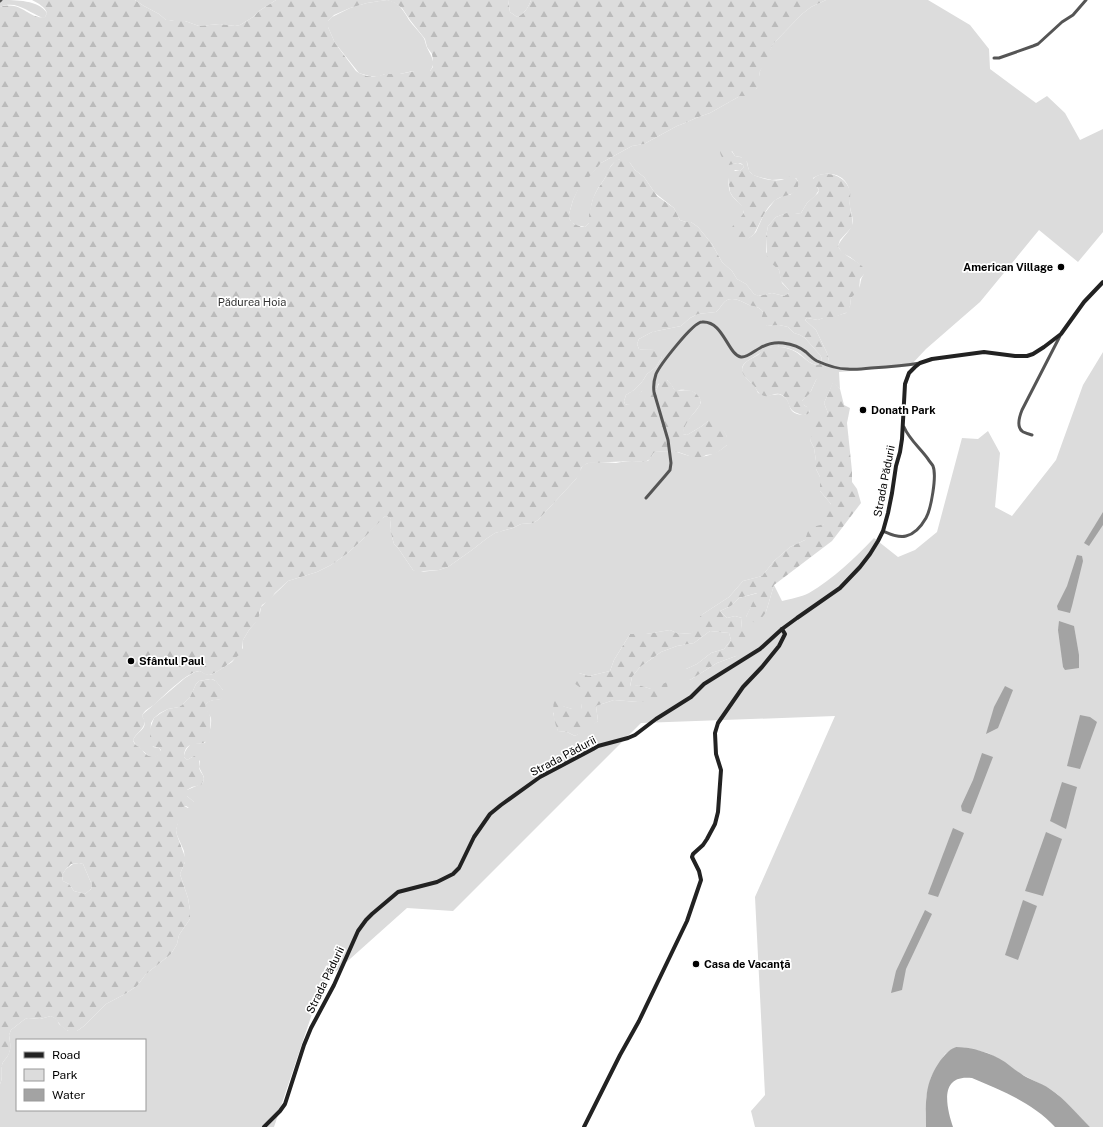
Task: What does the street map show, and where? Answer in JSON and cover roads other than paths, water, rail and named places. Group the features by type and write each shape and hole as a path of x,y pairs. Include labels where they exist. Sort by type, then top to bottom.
{"street":[{"path":"994,58 999,58 1038,44 1062,22 1073,15 1086,0"},
{"path":"1032,435 1022,431 1020,428 1020,417 1022,410 1061,334 1084,302 1103,282"},
{"path":"646,498 670,470 672,463 668,440 654,392 655,378 661,366 691,328 698,322 706,322 715,327 736,355 741,357 747,356 768,344 780,342 798,347 816,361 838,368 852,369 920,363 932,359 984,352 1027,356 1039,351 1061,334"},
{"name":"Strada Pădurii","path":"264,1127 285,1104 311,1028 334,986 358,931 372,914 398,892 438,882 453,874 463,862 474,837 490,814 537,778 598,746 635,735 656,719 691,697 704,684 756,652 782,629 843,585 860,567 870,554 883,531 900,452 905,384 911,371 920,363"},
{"path":"883,531 896,536 907,536 916,531 927,516 932,496 935,476 933,466 906,432 903,425"},
{"path":"584,1127 620,1055 639,1021 687,921 700,884 701,875 692,857 707,839 715,824 718,812 721,770 716,755 715,733 718,723 740,691 781,643 785,634 782,629"}],"water":[{"path":"1103,512 1103,525 1089,546 1084,543"},
{"path":"1077,555 1082,556 1083,561 1070,613 1058,610 1057,606 1067,586"},
{"path":"1059,621 1074,626 1079,655 1079,668 1065,670 1063,667 1058,630"},
{"path":"1005,686 1013,690 998,728 986,734 994,707"},
{"path":"1080,715 1090,717 1097,722 1080,769 1067,766"},
{"path":"982,753 993,757 971,814 962,811 961,806 973,780"},
{"path":"1062,782 1077,787 1066,829 1050,821"},
{"path":"953,828 964,833 938,897 928,894"},
{"path":"1046,832 1062,839 1043,896 1025,891"},
{"path":"1023,900 1037,906 1018,960 1005,955"},
{"path":"925,910 932,914 906,969 902,990 891,993 896,971"},
{"path":"956,1047 975,1049 1005,1062 1023,1075 1055,1093 1066,1102 1090,1127 1055,1127 1037,1111 1016,1098 972,1078 961,1078 954,1081 950,1086 948,1093 948,1110 953,1127 926,1127 927,1093 931,1077 943,1057"}],"place":[{"name":"American Village","path":"1061,267"},
{"name":"Donath Park","path":"863,410"},
{"name":"Sfântul Paul","path":"131,661"},
{"name":"Casa de Vacanță","path":"696,964"}],"park label":[{"name":"Pădurea Hoia","path":"252,302"}]}
